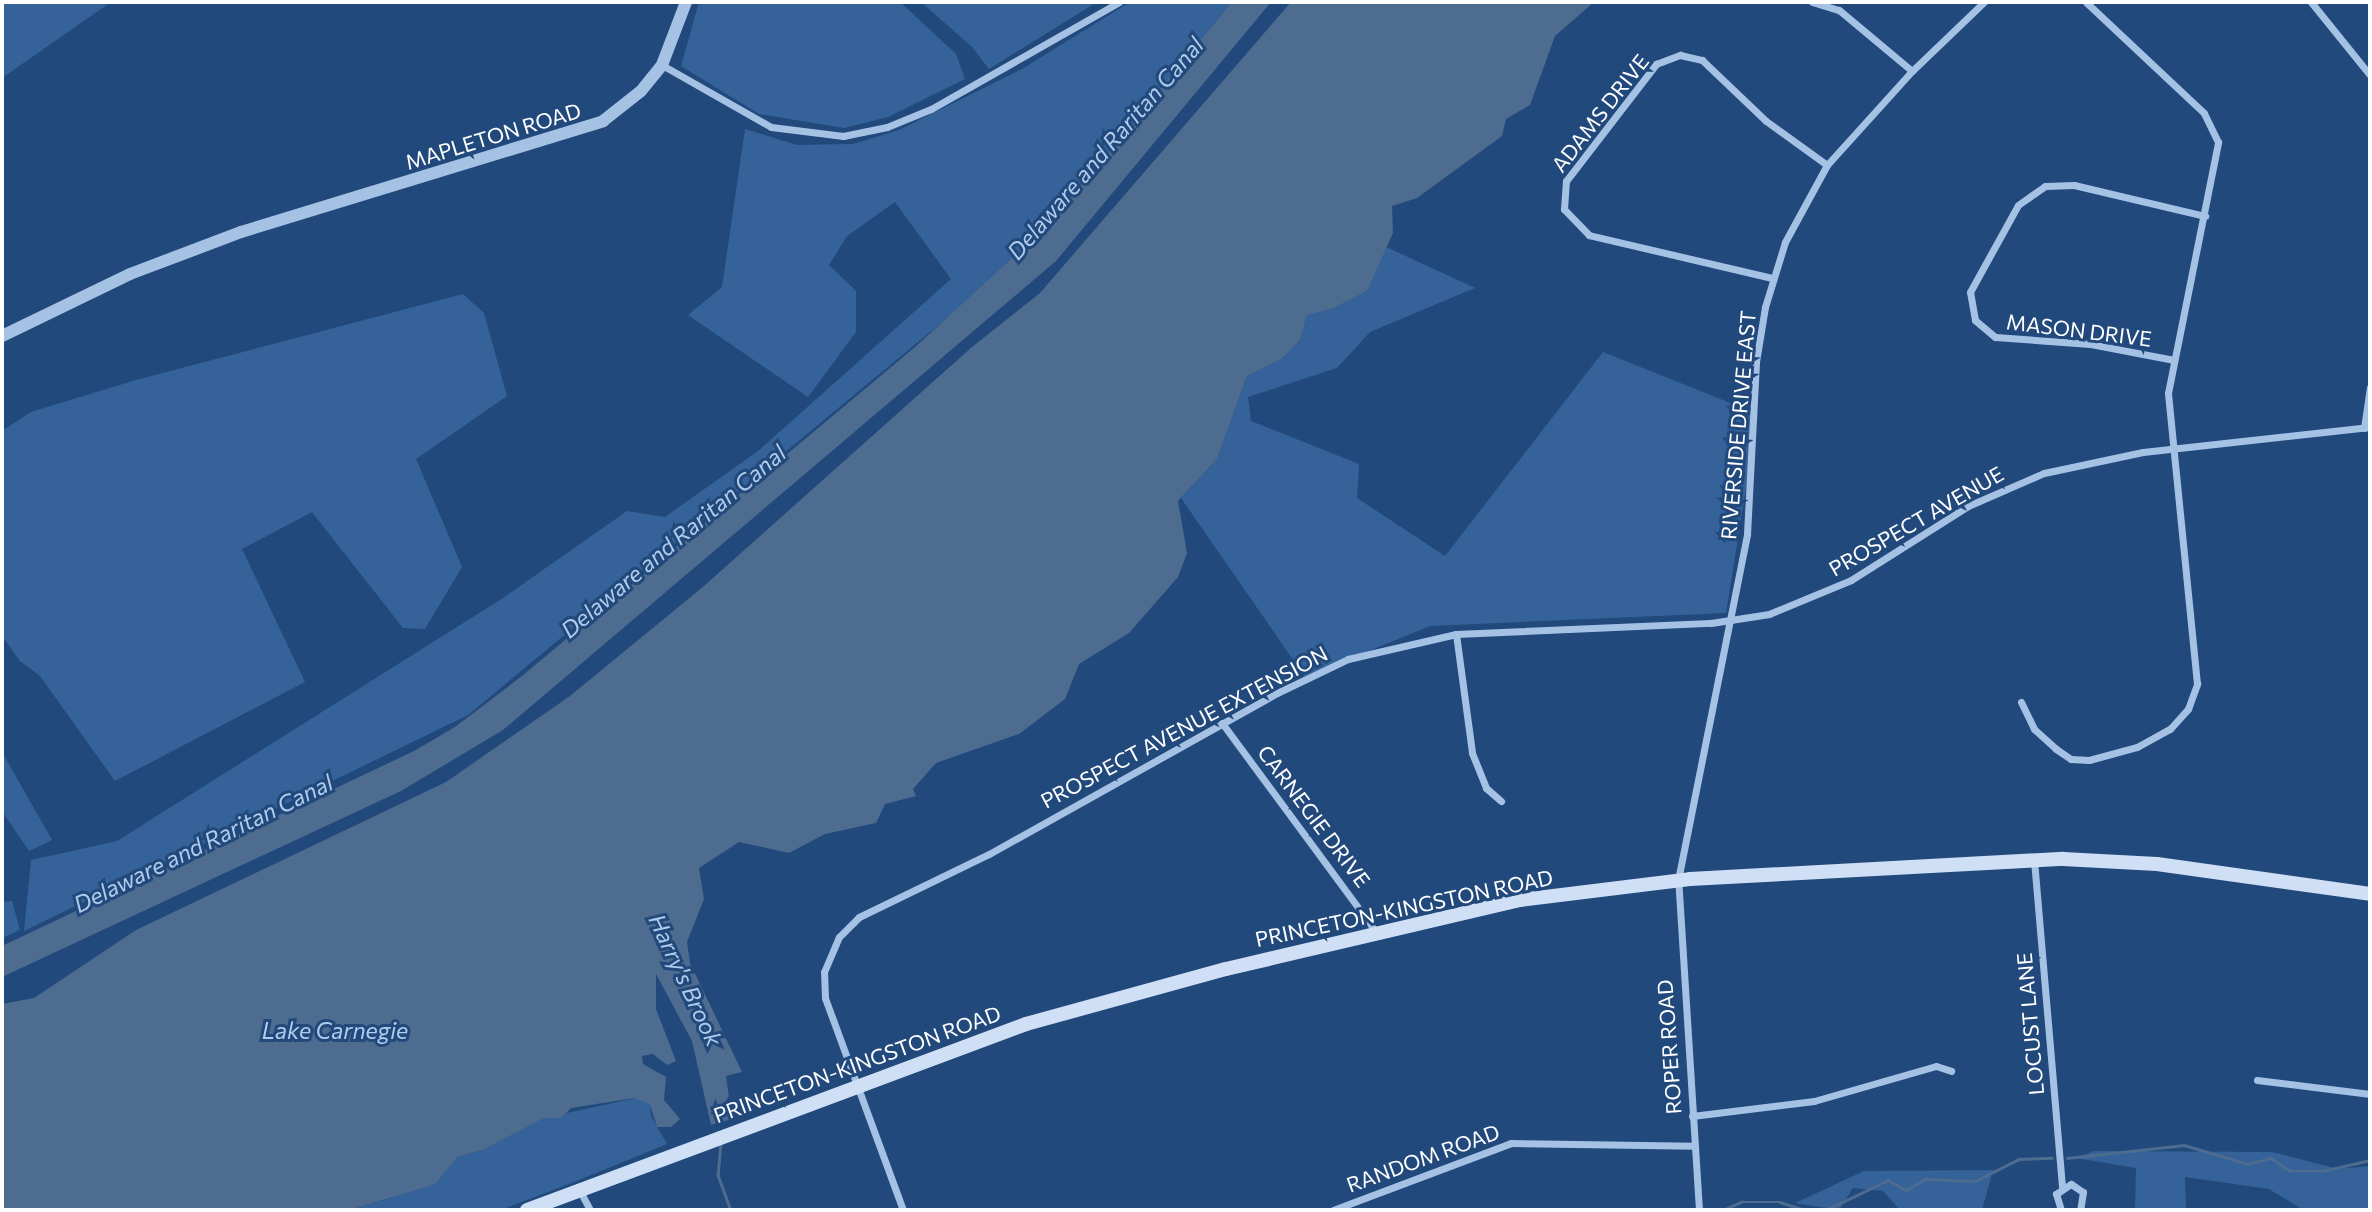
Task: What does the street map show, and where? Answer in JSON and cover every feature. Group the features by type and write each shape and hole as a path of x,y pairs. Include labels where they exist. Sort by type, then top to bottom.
{"main road":[{"name":"PRINCETON-KINGSTON ROAD","path":"527,1210 855,1087 1105,1000 1376,932 1520,900 1678,880 2034,859 2157,863 2370,894"}],"street":[{"path":"686,2 662,65 771,127 843,135 887,127 932,109 1119,2"},
{"path":"1812,2 1839,10 1912,71"},
{"name":"RIVERSIDE DRIVE EAST","path":"1678,880 1732,621 1747,534 1756,362 1772,278 1797,215 1827,165 1912,71 1984,2"},
{"path":"2021,702 2034,729 2056,749 2071,759 2089,760 2154,740 2188,709 2198,664 2168,407 2174,360 2218,152 2211,121 2086,2"},
{"path":"2311,2 2370,75"},
{"name":"ADAMS DRIVE","path":"1772,278 1589,235 1564,209 1566,181 1656,64 1680,55 1702,60 1766,121 1827,165"},
{"name":"MAPLETON ROAD","path":"2,336 130,274 241,232 587,128 620,109 662,65"},
{"name":"MASON DRIVE","path":"2174,360 2090,344 1995,337 1975,320 1970,292 2018,205 2045,186 2074,185 2205,216"},
{"path":"2367,428 2370,387"},
{"name":"PROSPECT AVENUE","path":"1732,621 1827,592 2014,484 2068,466 2174,449 2367,428"},
{"name":"PROSPECT AVENUE EXTENSION","path":"903,1210 855,1087 823,987 827,961 848,927 1222,723 1348,659 1456,634 1732,621"},
{"path":"1456,634 1472,753 1486,788 1502,801"},
{"name":"CARNEGIE DRIVE","path":"1222,723 1376,932"},
{"name":"LOCUST LANE","path":"2034,859 2062,1187 2055,1199 2061,1210"},
{"name":"ROPER ROAD","path":"1678,880 1699,1210"},
{"path":"1692,1116 1814,1101 1936,1066 1951,1072"},
{"path":"2257,1080 2370,1094"},
{"name":"RANDOM ROAD","path":"1334,1210 1511,1143 1694,1146"},
{"path":"2062,1187 2080,1188 2085,1202 2080,1210"},
{"path":"580,1190 590,1210"}],"shaded area":[{"path":"2,2 111,2 2,78"},
{"path":"699,2 900,2 956,54 965,79 888,117 844,128 759,114 681,66"},
{"path":"921,2 1097,2 989,69 972,47"},
{"path":"1130,2 1232,2 1042,231 970,299 468,715 24,931 31,860 117,841 503,598 627,511 665,517 758,451 951,279 895,202 847,236 829,265 856,291 856,332 808,397 688,315 722,287 745,129 797,145 853,144 899,130 1022,69"},
{"path":"1384,246 1475,288 1370,332 1337,368 1248,397 1251,421 1359,464 1357,498 1445,556 1603,352 1758,414 1726,613 1430,626 1305,677 1181,498 1217,459 1247,376 1283,358 1300,340 1307,315 1332,309 1367,291"},
{"path":"463,294 484,313 507,396 416,459 462,567 425,629 403,628 312,512 242,549 305,682 115,781 40,676 20,661 2,636 2,431 31,412 136,380"},
{"path":"2,752 52,840 29,851 2,811"},
{"path":"12,901 20,930 2,938 2,902"},
{"path":"636,1098 650,1105 651,1116 667,1144 579,1180 501,1210 350,1210 393,1197 457,1157 483,1150 544,1118"},
{"path":"2094,1151 2272,1152 2338,1169 2370,1166 2370,1210 2304,1210 2269,1189 2185,1177 2186,1210 2135,1210 2136,1168 2076,1158"},
{"path":"1993,1170 1982,1210 1900,1210 1883,1191 1853,1188 1839,1210 1795,1203 1864,1171"}],"water":[{"path":"1232,2 1271,2 1056,261 503,730 401,791 2,977 2,946 414,751 455,727 522,676 915,347 1042,231"},
{"name":"Lake Carnegie","path":"1291,2 1594,2 1555,36 1530,105 1506,119 1502,136 1417,198 1392,206 1393,233 1367,291 1332,309 1307,315 1300,340 1283,358 1247,376 1217,459 1178,501 1187,553 1178,577 1129,633 1079,664 1065,699 1019,734 936,763 913,789 916,796 885,804 876,823 825,834 789,853 739,842 699,868 704,899 687,942 690,963 742,1072 726,1076 732,1119 711,1125 692,1041 656,974 656,1009 676,1061 667,1065 653,1054 642,1056 643,1064 666,1077 664,1100 680,1119 671,1127 657,1127 650,1105 635,1098 571,1108 561,1118 544,1118 483,1150 457,1157 435,1184 350,1210 2,1210 2,1004 34,998 136,930 446,782 570,696 704,586 972,347 1040,293"}],"waterway":[{"name":"Harry's Brook","path":"721,1143 718,1175 731,1210"},
{"name":"Harry's Brook","path":"2067,1158 2184,1145 2248,1164 2271,1158 2290,1171 2322,1171 2370,1160"},
{"name":"Harry's Brook","path":"1826,1210 1888,1180 1906,1190 1925,1179 1975,1181 2019,1159 2052,1158"},
{"name":"Harry's Brook","path":"1723,1210 1741,1202 1780,1202 1805,1210"}],"water label":[{"name":"Delaware and Raritan Canal","path":"1105,148"},
{"name":"Delaware and Raritan Canal","path":"673,541"},
{"name":"Delaware and Raritan Canal","path":"203,843"}]}
